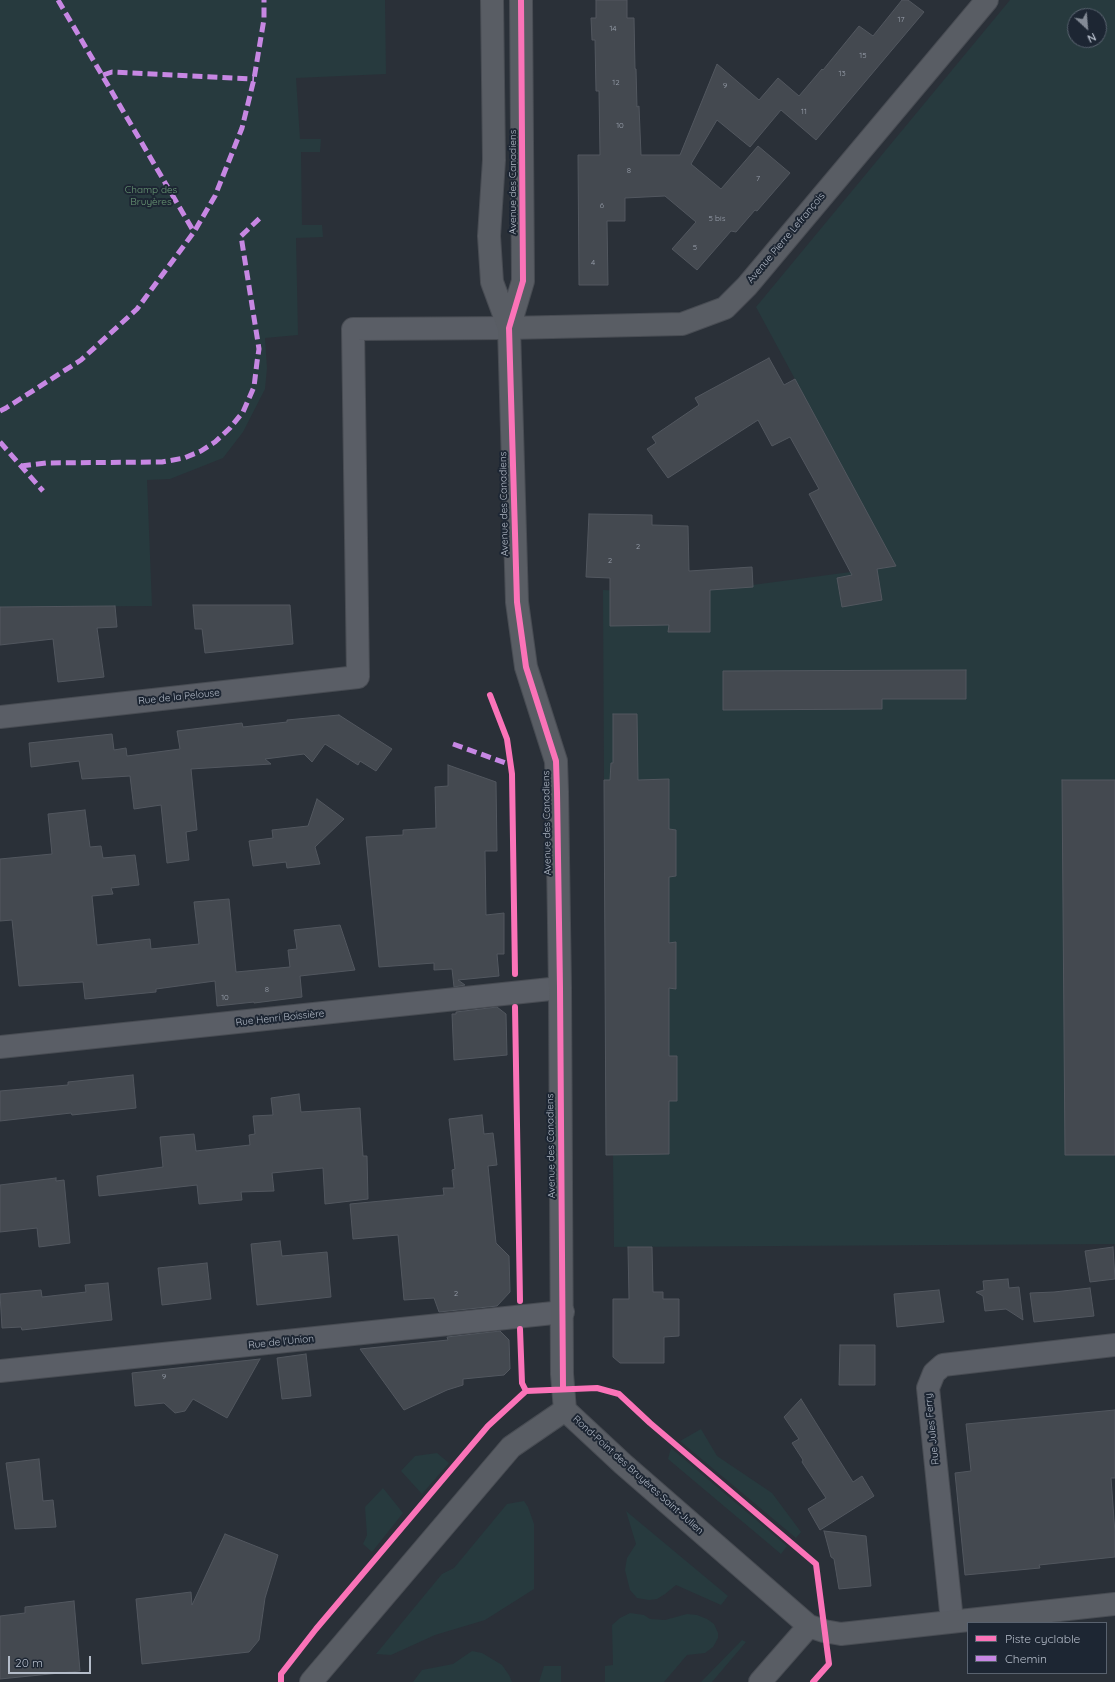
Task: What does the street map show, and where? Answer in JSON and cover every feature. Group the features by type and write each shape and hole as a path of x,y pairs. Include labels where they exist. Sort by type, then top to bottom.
{"main road":[{"name":"Avenue des Canadiens","path":"492,0 494,160 489,236 492,282 509,328 517,602 526,668 556,761 560,988 563,1312 562,1374 565,1410"},
{"name":"Avenue des Canadiens","path":"509,328 524,281 521,0"},
{"name":"Avenue Pierre Lefrançois","path":"509,328 682,324 725,308 747,286 987,0"},
{"name":"Rond-Point des Bruyères Saint-Julien","path":"311,1682 511,1447 565,1410 623,1464 809,1626"},
{"path":"760,1682 809,1626 824,1631 841,1634 1115,1604"}],"street":[{"name":"Rue de la Pelouse","path":"0,717 358,677 353,330 509,328"},
{"name":"Rue Henri Boissière","path":"0,1047 560,988"},
{"name":"Rue de l'Union","path":"0,1372 563,1312"},
{"name":"Rue Jules Ferry","path":"952,1621 928,1388 934,1373 943,1365 1115,1345"}],"green space":[{"name":"Champ des Bruyères","path":"0,0 385,0 386,74 296,78 300,139 321,139 320,152 301,152 302,225 322,225 323,237 296,238 298,335 265,338 267,368 265,389 243,432 223,458 170,479 147,480 152,606 0,607"},
{"path":"1010,0 1115,0 1115,1244 614,1247 613,1155 606,1155 603,590 677,593 722,589 896,566 756,307"},
{"path":"701,1429 717,1456 772,1493 801,1532 796,1538 680,1441"},
{"path":"671,1448 787,1546 781,1554 668,1459"},
{"path":"437,1453 449,1463 422,1494 401,1471 415,1456"},
{"path":"383,1488 403,1513 372,1552 363,1544 367,1535 365,1507"},
{"path":"524,1501 528,1507 534,1524 534,1589 485,1620 435,1635 391,1655 376,1654 442,1574 454,1568 507,1504"},
{"path":"626,1511 728,1596 721,1605 676,1585 657,1599 649,1600 637,1598 630,1590 625,1570 627,1558 636,1544"},
{"path":"630,1613 644,1615 650,1619 665,1620 687,1614 697,1615 714,1624 718,1633 718,1638 713,1647 705,1653 687,1655 664,1682 605,1682 605,1666 613,1665 612,1625 620,1618"},
{"path":"742,1640 746,1642 712,1682 701,1682"},
{"path":"472,1651 482,1653 502,1665 512,1682 413,1682 422,1670 453,1664"},
{"path":"544,1666 561,1666 561,1682 539,1682"}],"building":[{"path":"596,0 627,0 627,18 634,18 635,69 637,107 639,106 641,155 680,155 717,64 759,100 778,78 799,96 822,69 823,70 859,26 873,36 902,0 908,0 924,12 816,140 781,110 750,147 717,120 691,164 721,189 758,146 790,173 757,211 755,210 736,232 731,231 697,270 672,249 696,222 665,196 625,198 625,221 607,221 608,285 579,285 578,155 600,155 599,91 596,91 595,40 592,40 591,18 596,18"},
{"path":"769,358 784,385 795,379 896,566 877,569 882,600 842,607 837,578 852,575 809,494 819,489 790,437 772,446 758,420 668,478 647,449 656,443 652,437 699,405 695,398"},
{"path":"589,514 652,515 652,525 688,526 689,571 752,567 753,587 710,590 710,632 668,632 669,625 610,626 610,578 586,577"},
{"path":"193,605 290,605 293,644 205,653 202,629 195,629"},
{"path":"115,606 117,627 97,628 104,677 58,682 53,639 0,645 0,607"},
{"path":"966,670 966,699 882,699 882,709 723,710 723,671"},
{"path":"613,714 637,714 638,780 669,779 669,829 676,830 676,876 669,877 669,943 676,942 676,989 669,988 669,1056 677,1056 677,1101 669,1101 669,1154 606,1155 604,780 610,780 611,763 613,763"},
{"path":"339,715 392,749 376,771 360,761 358,765 325,744 312,762 304,754 265,759 271,764 191,769 197,830 186,832 189,860 167,863 161,805 134,809 130,776 82,779 79,761 31,767 29,743 112,734 114,750 126,748 127,756 180,749 177,731 242,723 243,727 287,722 287,720"},
{"path":"448,765 496,782 497,851 485,851 486,915 504,913 504,954 497,954 499,976 458,980 465,985 454,987 452,969 434,970 434,963 379,967 366,837 403,835 403,830 436,828 435,787 448,786"},
{"path":"1062,780 1115,780 1115,1155 1065,1155"},
{"path":"317,799 344,819 315,847 320,864 287,868 286,862 253,866 249,841 273,838 272,830 308,826"},
{"path":"85,810 90,847 101,846 103,858 135,855 139,885 111,888 113,894 92,896 97,945 150,939 151,949 199,944 194,902 229,899 236,972 290,967 288,950 297,949 294,930 340,925 355,970 300,976 302,997 217,1006 215,981 156,989 156,992 85,999 83,982 19,986 12,920 0,921 0,859 52,854 48,814"},
{"path":"497,1007 506,1014 507,1055 454,1060 452,1014 456,1014 456,1012"},
{"path":"133,1075 136,1108 72,1115 71,1113 0,1121 0,1091 68,1085 68,1082"},
{"path":"299,1094 301,1112 360,1108 363,1156 367,1156 368,1199 325,1204 323,1168 272,1173 274,1191 241,1192 242,1200 199,1204 197,1185 99,1196 97,1176 163,1167 160,1137 194,1134 196,1151 250,1145 249,1135 255,1134 253,1116 273,1115 271,1098"},
{"path":"482,1115 484,1134 493,1133 497,1165 488,1166 496,1243 509,1256 510,1292 497,1306 439,1312 434,1298 404,1300 398,1235 353,1239 350,1204 444,1195 443,1188 454,1188 452,1170 455,1169 449,1119"},
{"path":"56,1178 56,1181 64,1180 70,1243 39,1247 37,1228 0,1232 0,1185"},
{"path":"280,1241 282,1256 327,1252 331,1297 257,1305 251,1244"},
{"path":"628,1247 652,1247 653,1292 663,1292 663,1299 679,1299 679,1336 664,1337 664,1363 620,1363 613,1357 613,1299 629,1299"},
{"path":"1113,1247 1115,1279 1090,1282 1085,1251"},
{"path":"207,1263 211,1299 162,1305 158,1268"},
{"path":"1008,1279 1009,1288 1019,1287 1023,1320 1006,1309 985,1311 983,1296 976,1292 984,1290 983,1281"},
{"path":"108,1283 112,1320 22,1330 21,1327 2,1328 0,1294 41,1290 42,1297 86,1292 85,1285"},
{"path":"1090,1288 1094,1316 1034,1322 1030,1293"},
{"path":"939,1290 944,1322 897,1327 894,1294"},
{"path":"500,1331 509,1340 510,1369 504,1375 463,1379 463,1385 447,1390 404,1410 360,1349 448,1340 447,1337"},
{"path":"840,1345 875,1345 875,1385 839,1385"},
{"path":"306,1354 311,1396 282,1399 277,1358"},
{"path":"260,1359 227,1418 193,1399 185,1411 175,1413 164,1403 135,1406 132,1373"},
{"path":"801,1399 853,1482 862,1476 874,1496 820,1530 808,1509 826,1498 802,1462 803,1460 792,1443 799,1439 784,1417"},
{"path":"1115,1410 1115,1478 1111,1478 1115,1533 1115,1557 1039,1565 1040,1568 965,1575 955,1473 971,1471 966,1424"},
{"path":"39,1459 43,1501 53,1500 56,1527 15,1529 6,1463"},
{"path":"824,1531 866,1536 871,1586 839,1589 834,1559 831,1557"},
{"path":"225,1534 278,1555 265,1598 259,1640 249,1652 142,1664 136,1599 191,1592 192,1605"},
{"path":"74,1601 80,1671 0,1679 0,1616 25,1613 25,1607"}],"marked path":[{"path":"58,0 194,232"},
{"path":"0,411 81,360 137,309 194,232 215,196 242,128 254,79 264,19 264,0"},
{"path":"103,75 112,72 254,79"},
{"path":"21,466 46,463 162,462 184,458 201,451 215,442 230,428 243,412 254,387 259,349 241,236 260,218"},
{"path":"0,442 43,491"},
{"path":"453,744 511,765"}],"cycle path":[{"path":"521,0 523,281 509,328 517,602 526,667 556,761 560,988 563,1388"},
{"path":"490,695 507,739 512,774 515,974"},
{"path":"515,1007 520,1301"},
{"path":"520,1329 522,1383 526,1391"},
{"path":"281,1682 281,1674 316,1629 488,1426 526,1391 597,1388 619,1394 650,1423 816,1564 829,1664 813,1682"}]}
